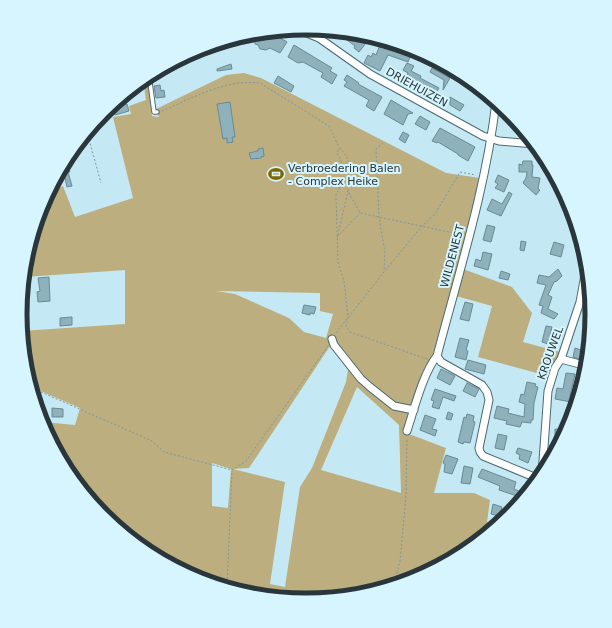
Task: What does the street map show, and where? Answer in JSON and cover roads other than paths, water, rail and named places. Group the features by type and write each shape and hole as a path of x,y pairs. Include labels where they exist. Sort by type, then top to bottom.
{"street":[{"name":"DRIEHUIZEN","path":"313,35 319,38 370,74 483,136 491,139 526,143"},
{"name":"WILDENEST","path":"407,431 435,359 469,236 491,139 495,109"},
{"name":"KROUWEL","path":"543,462 548,391 555,368 561,359 580,302 583,284"},
{"path":"332,339 334,345 361,379 370,387 394,406 414,410"},
{"path":"435,359 482,386 488,395 488,405 479,448 483,456 533,476"},
{"path":"561,359 581,364"}],"lane":[{"path":"150,83 154,112 157,112"}],"place":[{"name":"Verbroedering Balen - Complex Heike","path":"276,174"}]}
